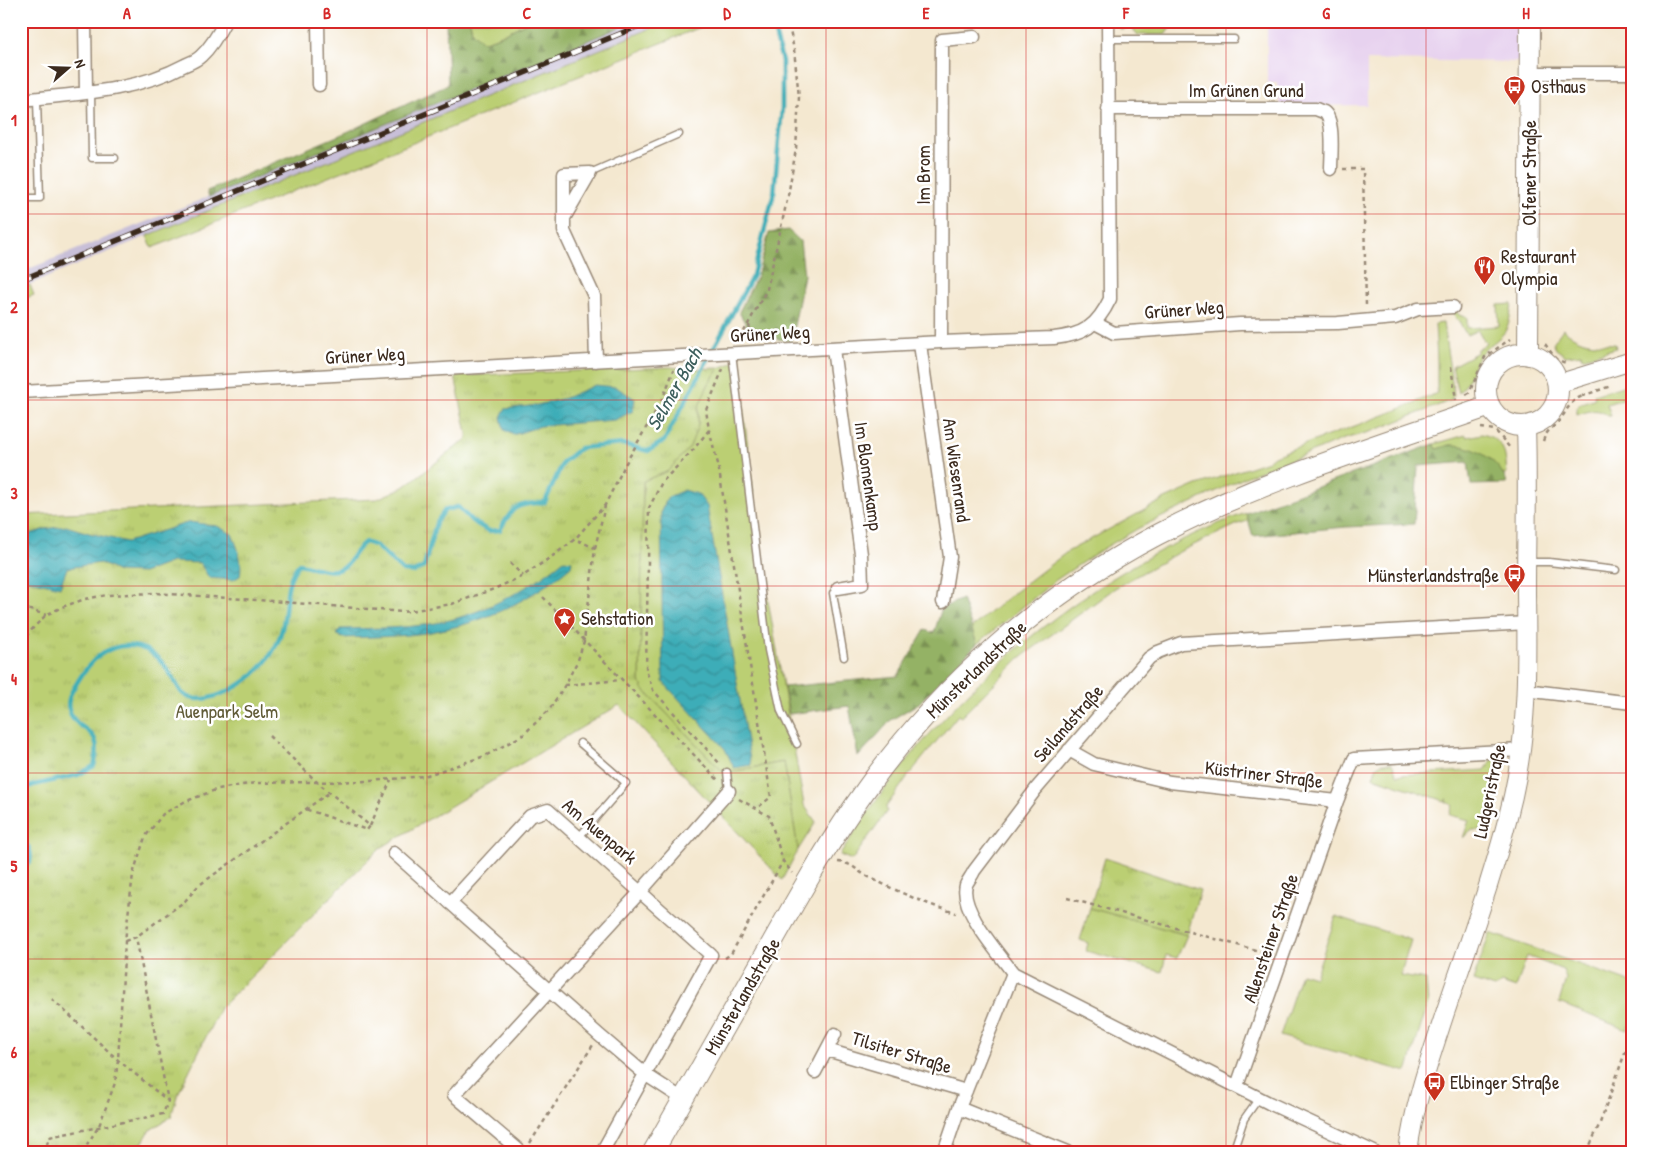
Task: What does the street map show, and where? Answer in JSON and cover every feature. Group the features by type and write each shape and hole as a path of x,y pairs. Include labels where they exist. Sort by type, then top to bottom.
{"main road":[{"name":"Olfener Straße","path":"1528,346 1530,21"},
{"path":"1528,346 1547,365 1557,384 1557,400 1549,414 1537,423 1516,426 1504,421 1490,406 1487,389 1492,373 1503,360 1528,346"},
{"name":"Münsterlandstraße","path":"653,1152 823,855 868,786 911,733 958,681 1016,629 1084,578 1154,536 1200,514 1272,483 1490,406"}],"street":[{"path":"85,21 88,93"},
{"path":"21,100 88,93 128,86 166,76 200,57 220,31 225,21"},
{"path":"318,21 318,85"},
{"path":"1094,323 1103,313 1110,300 1108,21"},
{"name":"Im Brom","path":"941,342 942,40 974,37"},
{"path":"1529,73 1632,73"},
{"name":"Im Grünen Grund","path":"1108,109 1316,109 1324,112 1331,124 1331,169"},
{"path":"564,218 590,173"},
{"path":"590,173 564,174 564,231 594,296 596,361"},
{"name":"Grüner Weg","path":"21,392 1068,336 1081,333 1094,323 1114,333 1240,324 1338,323 1395,318 1418,309 1453,307"},
{"name":"Am Wiesenrand","path":"920,344 950,558 943,602"},
{"name":"Im Blomenkamp","path":"834,349 860,554 862,584 838,588"},
{"path":"1557,384 1632,361"},
{"name":"Ludgeristraße","path":"1408,1152 1418,1099 1496,859 1513,795 1522,750 1527,622 1526,426"},
{"name":"Seilandstraße","path":"1013,973 973,918 966,900 966,886 974,871 1036,789 1149,658 1158,652 1181,643 1527,622"},
{"path":"1525,690 1632,703"},
{"name":"Küstriner Straße","path":"1069,750 1094,764 1170,782 1337,801 1354,759 1522,750"},
{"name":"Am Auenpark","path":"525,1148 454,1095 641,891 729,791"},
{"name":"Allensteiner Straße","path":"1237,1086 1337,801"},
{"name":"Am Auenpark","path":"450,903 530,816 548,810 712,954"},
{"path":"394,853 599,1035 646,1075 683,1099"},
{"path":"602,1152 712,954"},
{"path":"944,1152 959,1108 1013,973 1259,1098 1374,1152"},
{"name":"Tilsiter Straße","path":"815,1072 835,1034"},
{"name":"Tilsiter Straße","path":"827,1050 966,1091"},
{"path":"959,1108 1068,1152"}],"lane":[{"path":"1108,39 1234,39"},
{"path":"88,93 92,158 115,158"},
{"path":"21,198 40,198 37,98"},
{"path":"590,173 679,134"},
{"path":"729,353 768,650 781,711 796,744"},
{"path":"1527,562 1549,562 1616,570"},
{"path":"838,588 833,593 844,657"},
{"path":"578,837 626,783 580,743"},
{"path":"727,772 729,791"},
{"path":"1232,1152 1244,1119 1259,1098"}],"path":[{"path":"756,809 771,797 718,464 706,410 729,353 767,289 788,196 796,150 799,96 794,50 788,21"},
{"path":"1331,169 1363,169 1367,320"},
{"path":"1451,366 1457,402 1469,393 1485,357 1512,339 1528,346"},
{"path":"82,1152 99,1126 115,1082 125,941 133,874 145,837 162,814 184,802 218,789 254,783 370,781 424,776 486,756 523,735 549,710 578,660 584,641 595,548 605,505 626,461 662,400 680,357"},
{"path":"1582,396 1615,384"},
{"path":"1476,429 1494,430 1510,448 1527,448"},
{"path":"709,430 693,450 662,482 649,508 646,670 653,690 727,772"},
{"path":"21,643 46,615 85,599 107,595 155,593 403,612 452,604 523,576 575,539 605,505"},
{"path":"575,539 595,548"},
{"path":"510,562 523,576"},
{"path":"543,597 735,797 769,816 783,861 791,873 807,883"},
{"path":"21,607 46,615"},
{"path":"21,629 26,636"},
{"path":"565,685 621,680"},
{"path":"269,736 317,782 370,826"},
{"path":"305,810 367,830 391,779"},
{"path":"125,941 136,937 186,901 198,886 330,792"},
{"path":"823,855 834,861 850,864 864,874 938,908 973,918"},
{"path":"712,954 724,958 731,954 783,861"},
{"path":"1067,898 1283,958"},
{"path":"46,1152 49,1137 164,1114 168,1102 136,937"},
{"path":"52,999 118,1060 168,1102"},
{"path":"1586,1152 1600,1123 1632,1033"},
{"path":"525,1148 599,1035"}],"shaded area":[{"path":"635,21 669,21 21,288 21,272 305,158"},
{"path":"1267,21 1525,21 1526,62 1367,60 1367,105 1280,106 1277,83 1267,83"}],"green space":[{"path":"446,21 470,21 472,31 483,42 502,35 529,21 635,21 209,197 207,191 347,132 448,85"},
{"path":"470,21 529,21 502,35 483,42 472,31"},
{"path":"669,21 716,21 152,248 147,236"},
{"path":"1119,21 1171,21 1171,27 1165,35 1138,35 1132,28 1119,29"},
{"path":"788,230 800,241 804,275 791,341 752,335 739,312 757,276 769,233"},
{"path":"30,285 34,295 21,300 21,288"},
{"path":"1512,304 1509,322 1504,333 1480,354 1467,381 1458,393 1452,366 1478,352 1476,350 1486,344 1478,330 1467,335 1451,310 1455,310 1459,315 1467,318 1467,328 1499,326 1498,305"},
{"path":"1443,323 1454,396 1452,400 1373,431 1341,440 1250,475 1139,528 1101,550 1056,580 977,644 971,628 1067,552 1165,499 1197,485 1268,461 1274,456 1437,393 1435,324"},
{"path":"1563,329 1575,338 1593,343 1615,344 1616,348 1582,358 1581,354 1566,356 1556,349 1553,343"},
{"path":"740,360 743,408 762,566 804,805 816,822 798,850 784,762 724,773 643,689 640,681 643,481 668,471 698,425 698,408 708,385 719,368"},
{"name":"Auenpark Selm","path":"670,367 689,369 719,368 708,385 698,408 698,425 690,447 668,471 643,481 640,681 643,689 724,773 784,762 798,850 782,880 619,705 379,849 220,1008 177,1096 171,1117 150,1130 137,1152 21,1152 21,515 377,499 404,487 468,438 455,376"},
{"path":"1632,383 1632,396 1607,404 1611,416 1601,411 1589,411 1577,415 1577,407 1595,398 1594,395"},
{"path":"1482,434 1499,443 1504,453 1507,474 1504,475 1483,455 1475,451 1457,446 1437,449 1434,444 1466,435 1467,437"},
{"path":"1434,444 1437,449 1449,445 1458,445 1484,455 1499,468 1507,484 1471,485 1468,462 1418,466 1414,524 1346,527 1253,536 1246,513"},
{"path":"1246,513 1248,521 1181,551 1115,588 1020,658 961,717 958,715 908,776 886,807 887,811 852,860 840,855 877,800 919,747 965,697 1015,650 1068,608 1125,571 1184,539"},
{"path":"962,599 977,644 919,703 891,720 858,757 849,706 789,714 784,687 898,676 925,630 934,633 942,608"},
{"path":"1492,760 1504,762 1490,820 1479,830 1471,830 1463,838 1469,820 1450,815 1453,805 1446,802 1447,798 1445,801 1373,777 1377,766 1382,763 1392,763 1397,775 1485,770"},
{"path":"1105,858 1200,890 1187,935 1090,908"},
{"path":"1090,908 1187,935 1177,958 1166,955 1162,972 1086,951 1088,943 1080,940"},
{"path":"1336,916 1411,940 1400,976 1426,980 1428,1003 1407,1072 1280,1036 1301,973 1315,977"},
{"path":"1490,933 1632,983 1632,1019 1627,1030 1559,1003 1566,979 1563,970 1527,956 1516,988 1501,983 1495,988 1473,981"}],"water":[{"path":"595,385 616,387 635,399 633,411 615,420 541,426 513,435 504,430 501,417 505,409 537,405 565,398"},
{"path":"684,490 698,494 707,506 751,765 734,768 725,749 663,682 661,511 668,497"},
{"path":"190,522 217,526 232,534 240,559 240,576 233,580 209,578 200,563 172,562 143,573 118,572 100,563 67,568 60,587 21,578 21,537 45,529 66,526 127,542"},
{"path":"564,560 572,561 571,566 542,588 527,598 477,621 441,630 405,635 342,638 336,634 340,629 395,628 423,625 466,615 481,610 525,588"}],"waterway":[{"name":"Selmer Bach","path":"21,790 34,785 78,775 94,766 97,752 96,743 93,736 72,717 68,702 72,691 88,667 107,651 123,646 139,647 158,658 182,693 190,698 199,699 220,695 254,674 278,642 284,621 290,579 299,564 325,570 337,570 348,563 365,542 376,546 403,571 414,572 424,567 436,523 445,510 458,507 472,521 489,531 500,530 509,515 517,507 545,502 563,462 580,448 623,444 648,451 664,441 753,275 774,193 782,108 782,61 772,21"},
{"name":"Selmer Bach","path":"21,839 28,846 31,855 30,862 21,867"}],"railway":[{"path":"21,280 651,21"}],"place":[{"name":"Osthaus","path":"1515,105"},
{"name":"Restaurant Olympia","path":"1485,286"},
{"name":"Münsterlandstraße","path":"1515,594"},
{"name":"Sehstation","path":"565,637"},
{"name":"Elbinger Straße","path":"1434,1101"}]}
